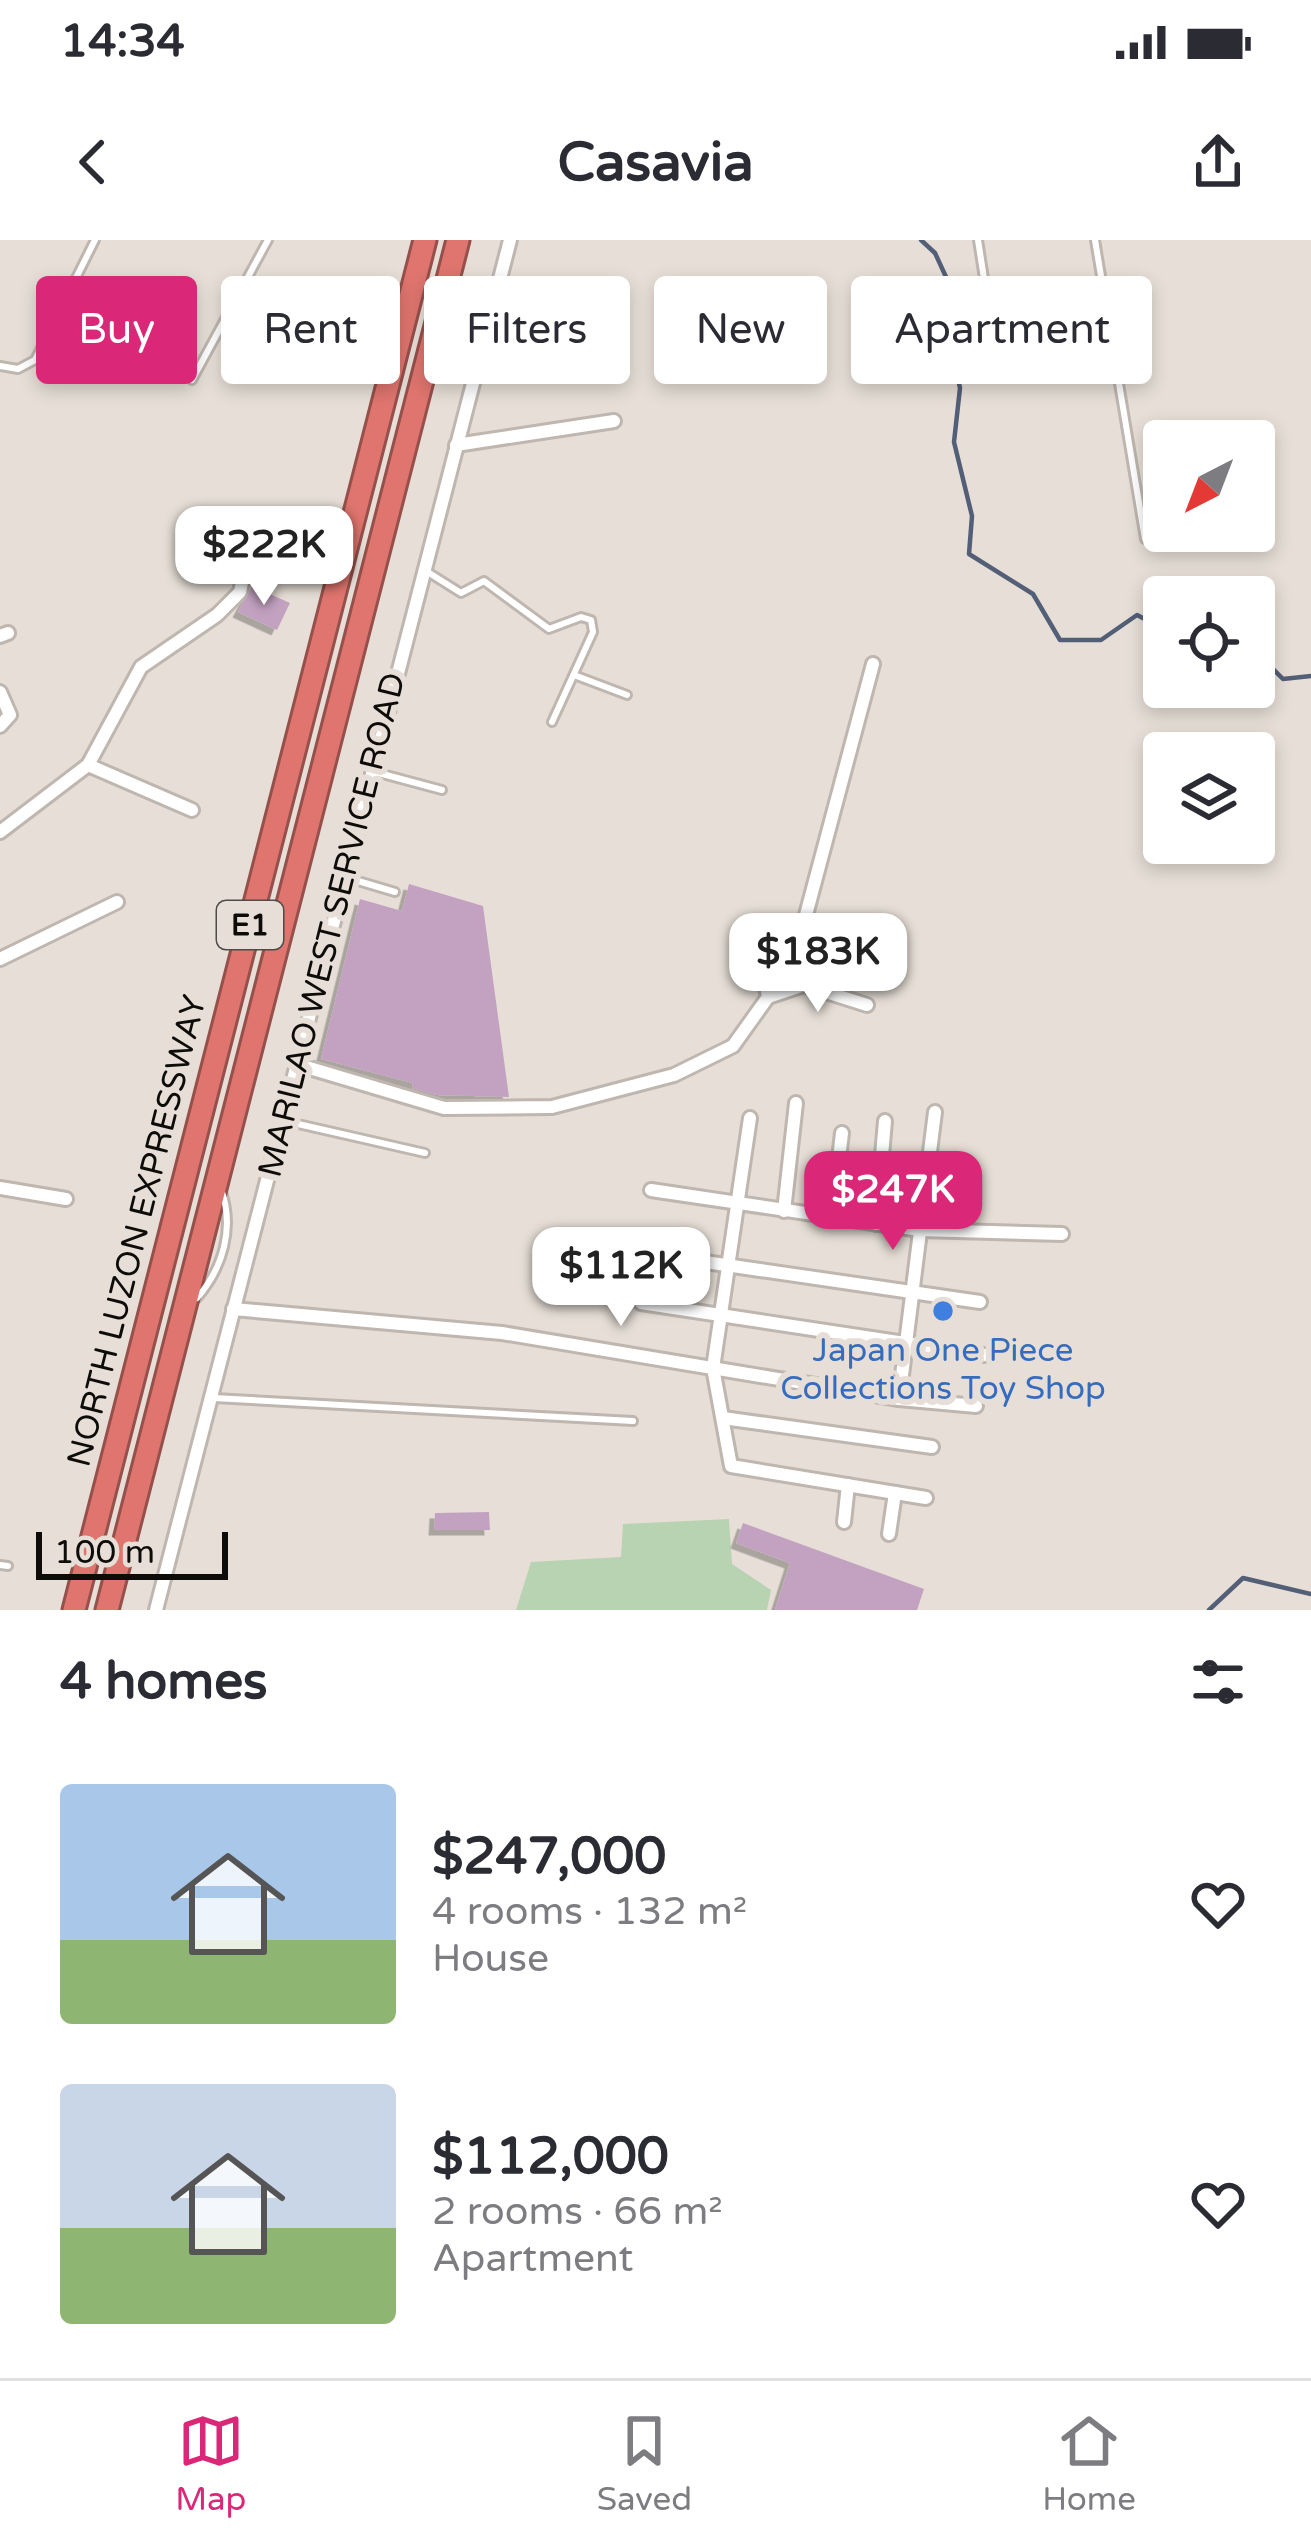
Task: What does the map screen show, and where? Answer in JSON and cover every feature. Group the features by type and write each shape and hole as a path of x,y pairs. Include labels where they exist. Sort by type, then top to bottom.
{"highway":[{"name":"NORTH LUZON EXPRESSWAY","path":"74,1610 425,240"},
{"name":"NORTH LUZON EXPRESSWAY","path":"106,1610 458,240"}],"street":[{"name":"MARILAO WEST SERVICE ROAD","path":"156,1610 510,240"},
{"path":"456,445 614,422"},
{"path":"0,832 88,765 141,667 217,615 240,592 245,569 231,522"},
{"path":"768,997 758,940 763,934 802,930 854,752 873,664"},
{"path":"0,692 10,715 0,725"},
{"path":"88,765 192,810"},
{"path":"0,959 117,902"},
{"path":"296,1064 444,1108 552,1107 674,1075 733,1046 768,997 804,985 867,1005"},
{"path":"784,1211 796,1102"},
{"path":"899,1399 934,1112"},
{"path":"749,1118 713,1368 731,1466 926,1498"},
{"path":"876,1224 885,1120"},
{"path":"832,1218 842,1133"},
{"path":"0,1188 66,1199"},
{"path":"651,1190 920,1231 1062,1234"},
{"path":"657,1255 980,1302"},
{"path":"640,1303 984,1354"},
{"path":"233,1309 502,1334 899,1399 976,1406"},
{"path":"723,1418 932,1448"},
{"path":"844,1522 848,1485"},
{"path":"890,1534 896,1493"}],"lane":[{"path":"0,365 18,369 35,360 95,240"},
{"path":"197,371 268,240"},
{"path":"978,240 984,276"},
{"path":"1095,240 1143,533"},
{"path":"424,569 461,593 484,581 549,629 581,617 591,620 593,632 552,722"},
{"path":"574,674 627,695"},
{"path":"372,770 442,790"},
{"path":"344,876 395,892"},
{"path":"282,1120 425,1154"},
{"path":"210,1397 633,1421"}],"green space":[{"path":"729,1519 732,1564 771,1590 767,1610 516,1610 531,1562 621,1557 623,1524"}],"building":[{"path":"252,514 296,519 296,532 252,534"},
{"path":"252,586 290,603 277,630 238,612"},
{"path":"409,884 483,906 509,1097 437,1095 412,1088 413,1083 321,1059 360,899 402,911"},
{"path":"489,1512 490,1530 434,1530 435,1513"},
{"path":"743,1523 924,1589 917,1610 775,1610 790,1563 736,1543"}],"waterway":[{"path":"921,240 935,253 952,290 944,317 960,388 954,442 972,516 969,554 1033,594 1060,640 1101,640 1137,615 1143,618"},
{"path":"1275,671 1283,679 1311,676"},
{"path":"1209,1610 1243,1578 1311,1594"}],"place":[{"name":"Japan One Piece Collections Toy Shop","path":"943,1311"}]}
